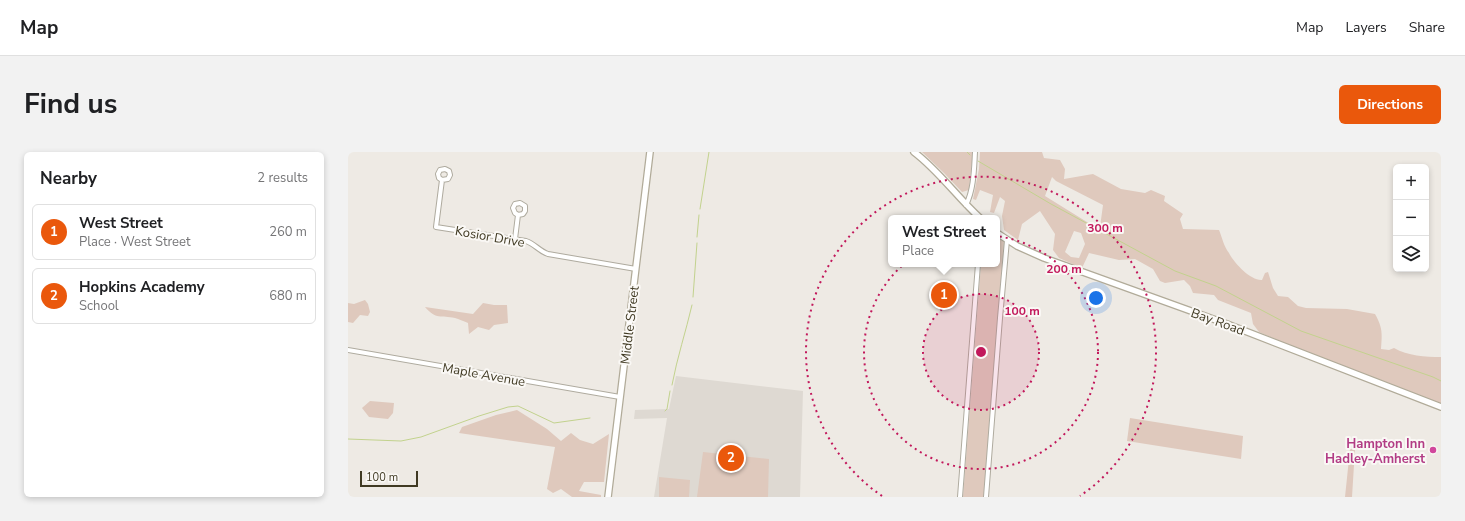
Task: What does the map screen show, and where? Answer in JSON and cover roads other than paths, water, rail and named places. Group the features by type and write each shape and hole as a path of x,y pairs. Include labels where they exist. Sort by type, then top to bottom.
{"main road":[{"name":"Middle Street","path":"608,497 650,152"},
{"path":"914,152 936,171 977,215"},
{"name":"Bay Road","path":"1000,235 1029,252 1044,258 1227,324 1441,407"}],"street":[{"path":"966,205 970,198 975,152"},
{"name":"Kosior Drive","path":"442,180 436,227 515,239 533,243 548,254 636,269"},
{"path":"515,239 518,215"},
{"path":"986,497 1007,240"},
{"path":"960,497 978,267"},
{"name":"Maple Avenue","path":"348,350 620,397"}],"waterway":[{"path":"700,209 709,152"},
{"path":"967,152 970,155"},
{"path":"978,161 1051,204 1175,271 1216,286 1301,331 1441,381"},
{"path":"697,237 699,215"},
{"path":"693,297 697,243"},
{"path":"672,385 692,305"},
{"path":"665,411 667,409 670,391"},
{"path":"348,439 401,441 421,437 508,407 518,406 554,423 590,418"}],"place":[{"name":"West Street","path":"944,295"},
{"name":"Hampton Inn Hadley-Amherst","path":"1433,450"},
{"name":"Hopkins Academy","path":"731,458"}]}
